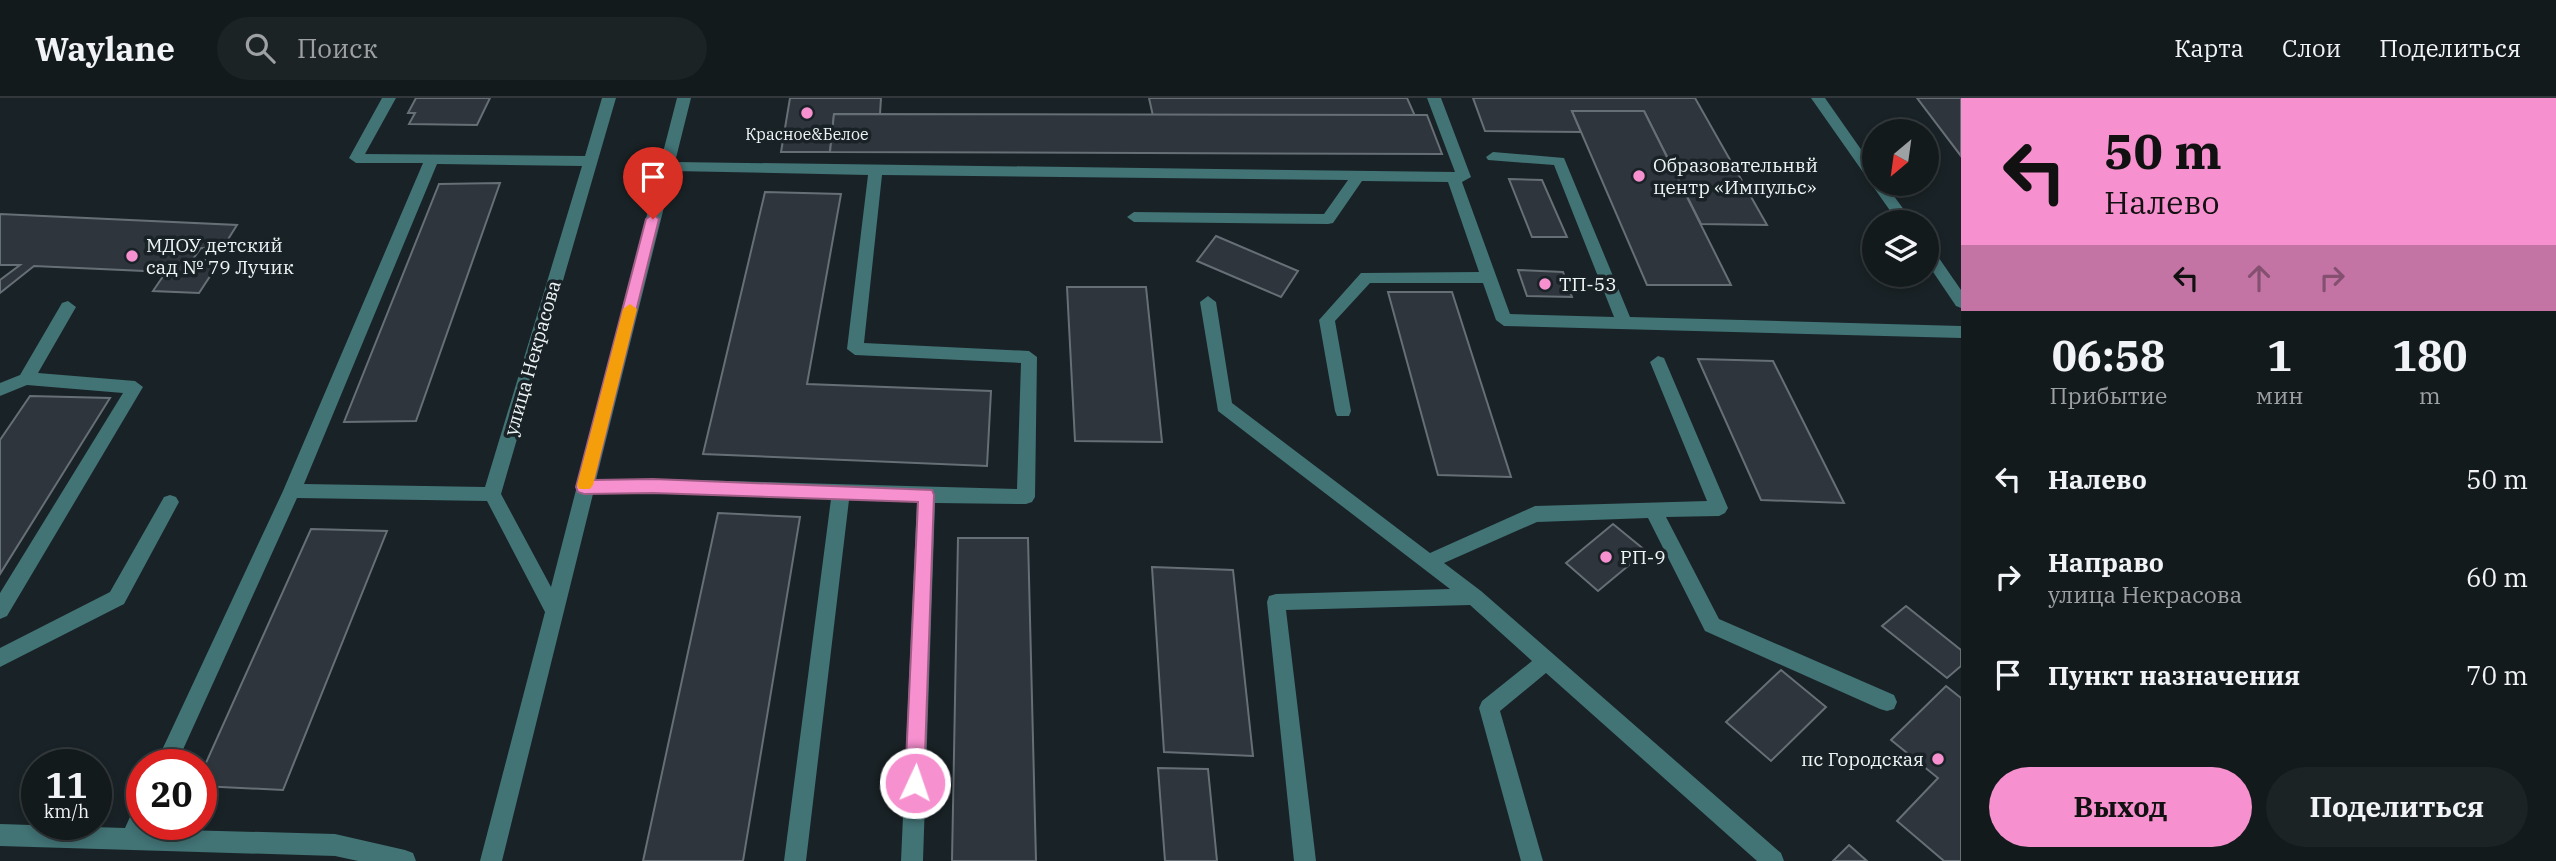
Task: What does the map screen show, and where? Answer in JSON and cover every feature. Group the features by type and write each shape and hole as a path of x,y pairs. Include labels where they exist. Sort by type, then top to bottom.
{"street":[{"path":"389,98 356,158 590,161"},
{"name":"улица Некрасова","path":"492,494 609,98"},
{"path":"491,861 684,98"},
{"path":"666,166 1464,177 1434,98"},
{"path":"1818,98 1862,161"},
{"path":"1493,157 1559,161 1625,324"},
{"path":"172,749 292,491 432,159"},
{"path":"584,487 653,486 1026,497 1029,356 855,349 876,170"},
{"path":"1134,217 1328,219 1358,176"},
{"path":"1453,177 1504,320 1961,332"},
{"path":"1939,270 1961,302"},
{"path":"1343,411 1327,320 1366,277 1489,278"},
{"path":"1208,302 1224,406 1474,597 1773,861"},
{"path":"26,379 68,307"},
{"path":"1428,562 1535,514 1719,508 1658,362"},
{"path":"0,390 26,379 135,387 0,610"},
{"path":"292,491 492,494 553,608"},
{"path":"795,861 841,492"},
{"path":"912,861 926,495"},
{"path":"0,658 117,598 170,502"},
{"path":"1653,510 1712,625 1887,702"},
{"path":"1305,861 1276,603 1474,597"},
{"path":"1532,861 1489,708 1545,662"},
{"path":"0,835 126,838"},
{"path":"189,840 335,845 405,861"}],"building":[{"path":"416,98 490,98 477,125 409,124 415,113 408,113"},
{"path":"790,98 881,98 880,114 834,114 830,152 781,152"},
{"path":"1149,98 1407,98 1415,116 1153,116"},
{"path":"1473,98 1695,98 1767,225 1701,224 1644,111 1572,111 1581,132 1485,131"},
{"path":"1917,98 1961,98 1961,156 1939,127 1939,119 1933,119"},
{"path":"1572,111 1644,111 1731,285 1647,285"},
{"path":"834,114 1427,115 1442,154 830,152"},
{"path":"1509,179 1542,180 1567,237 1532,237"},
{"path":"500,183 416,421 344,422 439,184"},
{"path":"765,192 841,194 807,384 991,391 987,466 703,454"},
{"path":"0,214 237,225 222,249 201,248 193,259 220,261 199,293 153,291 166,272 34,266 0,293 0,280 20,265 0,265"},
{"path":"1216,236 1298,271 1281,297 1197,261"},
{"name":"ТП-53","path":"1518,270 1563,272 1572,297 1527,296"},
{"path":"1067,287 1146,287 1162,442 1075,441"},
{"path":"1388,292 1452,292 1511,477 1438,475"},
{"path":"1698,359 1773,361 1844,503 1761,500"},
{"path":"30,396 110,398 0,574 0,440"},
{"path":"718,513 800,517 743,861 643,861"},
{"name":"РП-9","path":"1613,524 1646,551 1598,591 1566,563"},
{"path":"311,529 387,531 283,790 217,787 217,749 212,749"},
{"path":"958,538 1028,538 1036,861 952,861"},
{"path":"1152,567 1233,570 1253,756 1164,752"},
{"path":"1906,606 1961,650 1961,666 1947,678 1882,626"},
{"path":"1781,670 1826,707 1771,761 1726,722"},
{"name":"пс Городская","path":"1946,686 1961,698 1961,861 1944,861 1897,821 1938,778 1891,740"},
{"path":"1158,768 1208,769 1217,861 1165,861"},
{"path":"1849,845 1867,861 1833,861"}],"slow traffic":[{"path":"585,485 630,309"}],"place":[{"name":"Красное&Белое","path":"807,113"},
{"name":"Образовательнвй центр «Импульс»","path":"1639,176"},
{"name":"МДОУ детский сад № 79 Лучик","path":"132,256"},
{"name":"ТП-53","path":"1545,284"},
{"name":"РП-9","path":"1606,557"},
{"name":"пс Городская","path":"1938,759"}],"route":[{"path":"653,219 584,487 653,486 926,495 915,783"}]}
